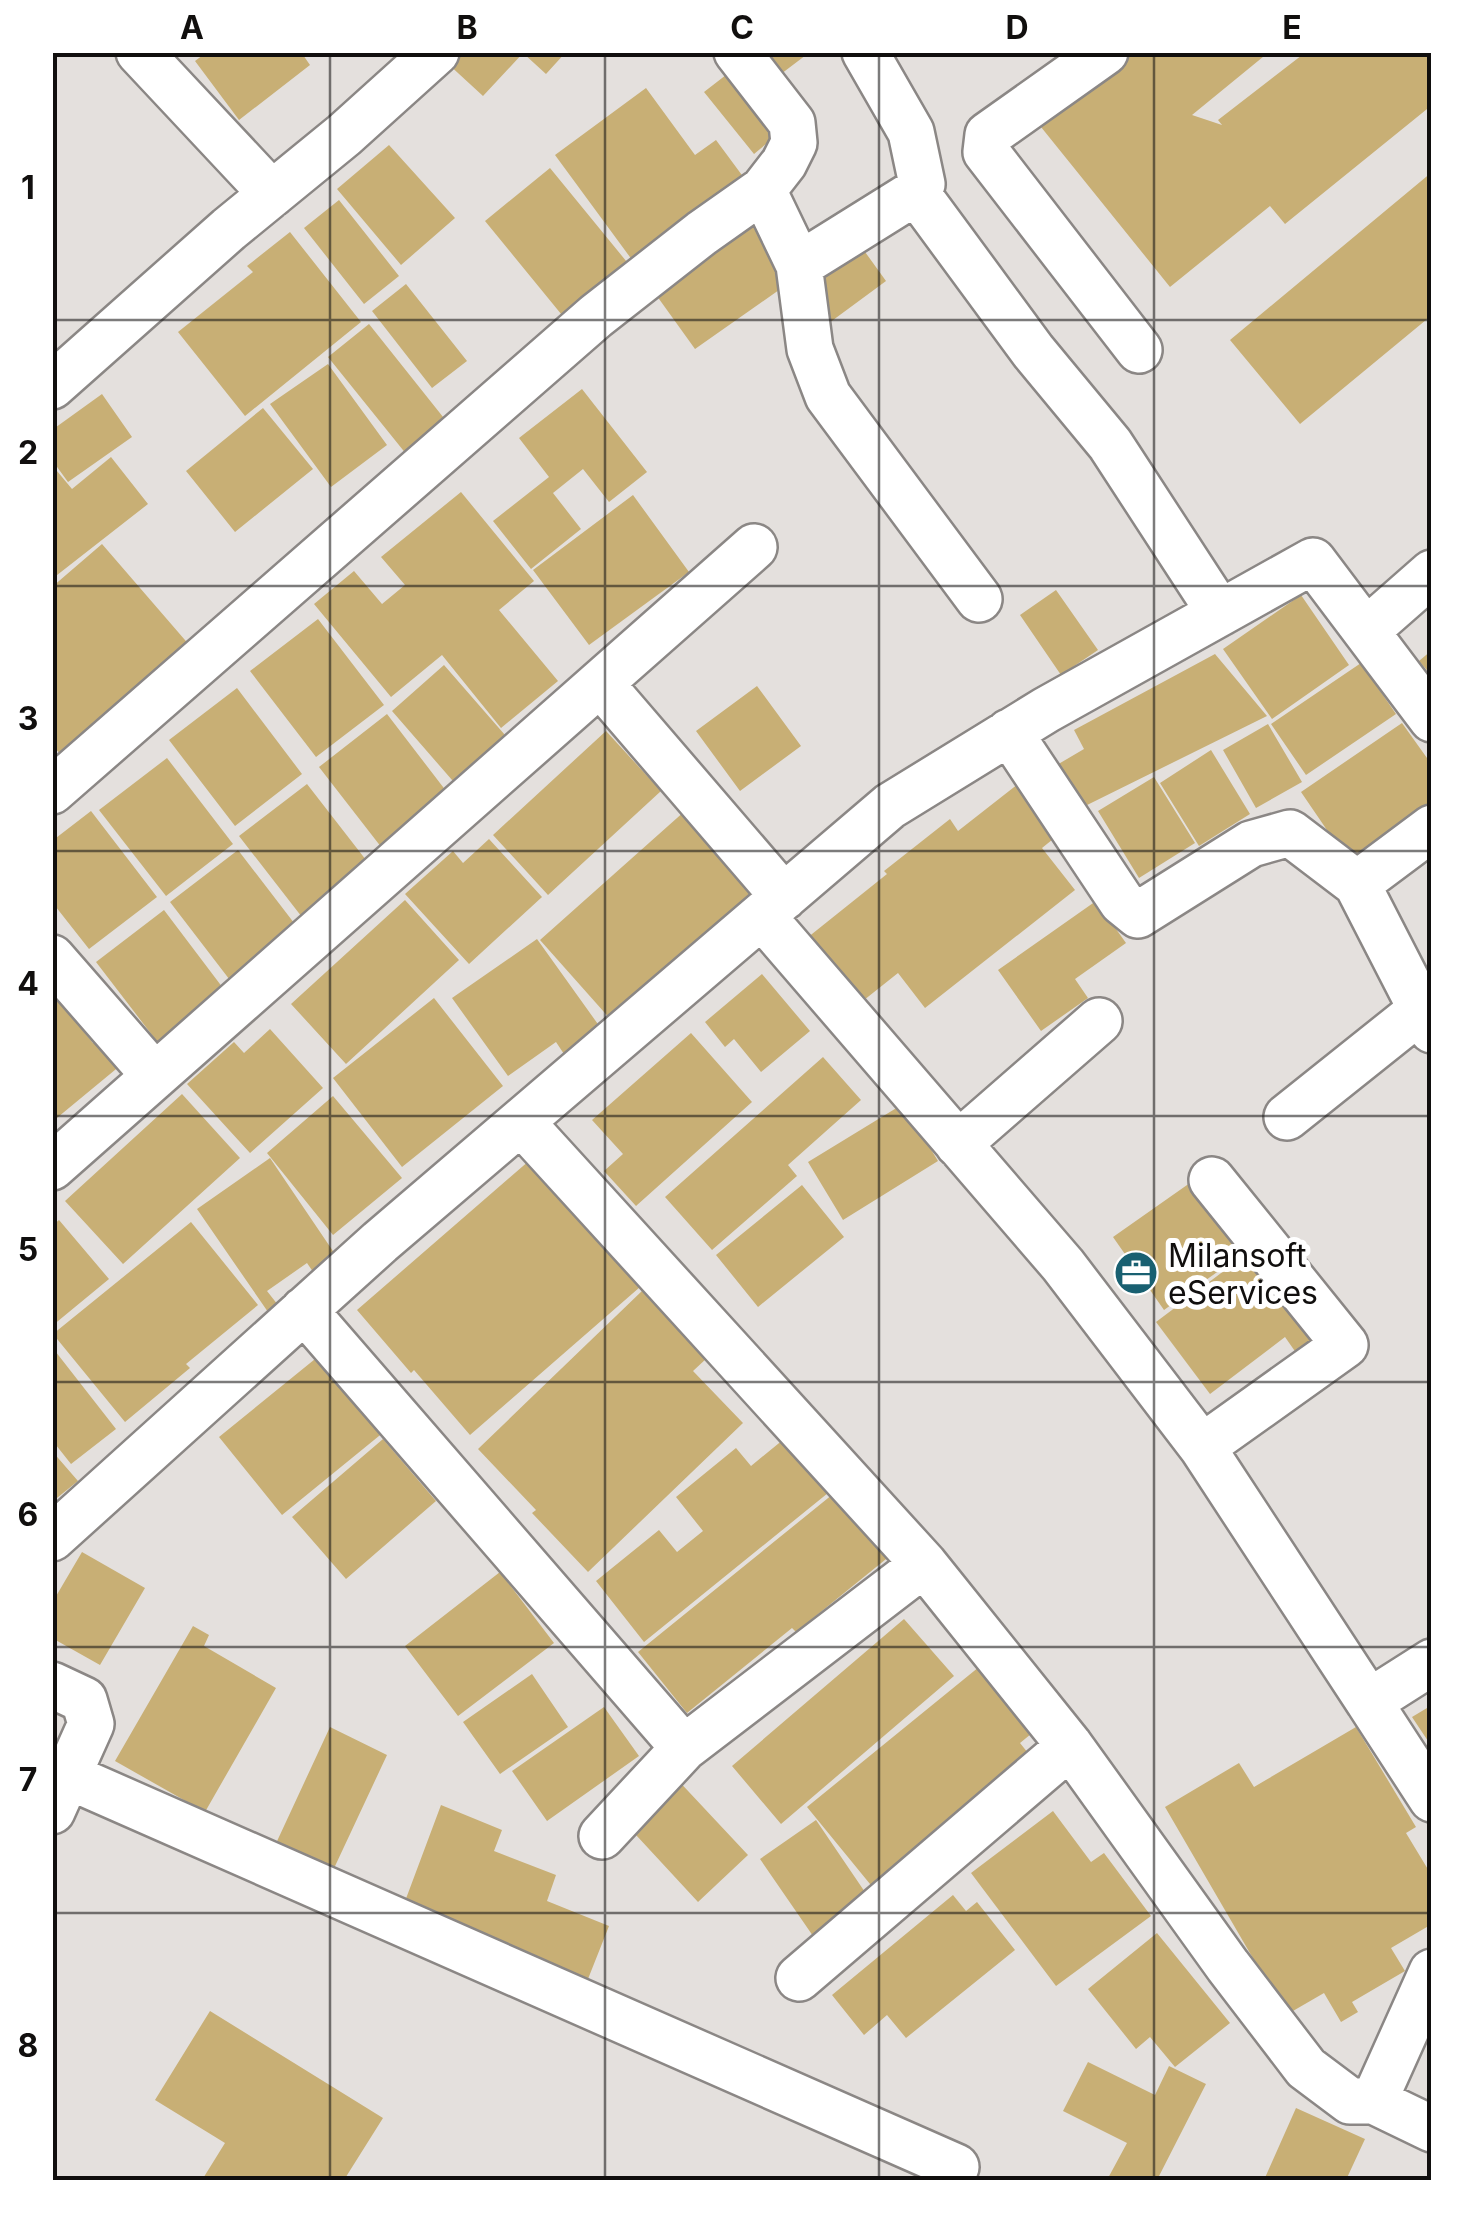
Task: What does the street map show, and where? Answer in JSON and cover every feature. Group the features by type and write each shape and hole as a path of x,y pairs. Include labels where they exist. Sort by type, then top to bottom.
{"street":[{"path":"139,52 272,194"},
{"path":"52,386 436,52"},
{"path":"52,791 596,316 764,190 794,142 792,123 737,52"},
{"path":"800,265 916,192 922,184 911,132 865,52"},
{"path":"1105,52 988,135 986,152 1139,350"},
{"path":"764,190 800,265 810,348 828,396 979,599"},
{"path":"916,192 1033,351 1110,444 1220,613"},
{"path":"52,1166 754,547"},
{"path":"52,1538 380,1242 890,806 1009,732 1314,561 1432,720"},
{"path":"1366,631 1432,573"},
{"path":"600,683 958,1144 1063,1264 1202,1447 1432,1799"},
{"path":"1009,732 1122,902 1138,915 1251,844 1290,833 1358,884 1426,1020 1287,1117"},
{"path":"1358,884 1432,828"},
{"path":"52,958 155,1076"},
{"path":"958,1144 1098,1021"},
{"path":"522,1122 924,1564 1070,1746 1306,2068 1350,2101 1374,2101 1432,2129"},
{"path":"1202,1447 1344,1345 1212,1180"},
{"path":"304,1310 684,1748"},
{"path":"602,1836 684,1748 924,1564"},
{"path":"1370,1702 1432,1662"},
{"path":"52,1685 84,1700 91,1724 60,1793 956,2167"},
{"path":"799,1978 1070,1746"},
{"path":"1374,2101 1416,2049 1432,1972"}],"building":[{"path":"207,52 301,52 310,65 239,120 195,61"},
{"path":"455,52 566,52 546,74 523,53 483,96 446,62"},
{"path":"760,52 810,52 777,77"},
{"path":"1070,52 1269,52 1192,115 1222,125 1218,120 1306,52 1432,52 1432,105 1285,224 1270,206 1170,287 1016,96"},
{"path":"735,68 784,129 754,154 704,92"},
{"path":"646,88 695,155 716,140 750,186 638,268 555,155"},
{"path":"389,145 455,218 401,265 337,189"},
{"path":"550,168 631,267 566,320 485,221"},
{"path":"1432,172 1432,315 1300,424 1230,340"},
{"path":"339,200 399,276 364,304 304,228"},
{"path":"751,213 796,278 695,349 649,285"},
{"path":"290,232 361,322 245,416 178,332 253,272 247,266"},
{"path":"855,238 886,281 829,323 810,276"},
{"path":"406,284 467,361 432,388 372,311"},
{"path":"369,324 451,427 411,460 328,357"},
{"path":"328,364 387,445 331,487 270,404"},
{"path":"582,389 647,472 609,502 583,469 553,493 581,529 531,569 493,521 549,477 519,438"},
{"path":"102,394 132,437 68,482 52,460 52,430"},
{"path":"263,408 313,469 235,532 186,471"},
{"path":"111,457 148,504 52,579 52,465 72,489"},
{"path":"461,492 534,581 499,610 558,681 501,728 442,655 391,697 314,604 354,571 382,604 405,585 381,557"},
{"path":"633,495 689,572 589,645 533,570"},
{"path":"102,544 191,647 64,758 52,745 52,587"},
{"path":"1056,590 1098,650 1061,675 1020,615"},
{"path":"1301,595 1349,665 1272,719 1223,649"},
{"path":"318,619 384,705 316,757 250,671"},
{"path":"1432,650 1432,676 1419,661"},
{"path":"1215,654 1267,716 1079,809 1050,769 1084,749 1074,730"},
{"path":"1361,663 1396,714 1306,775 1271,724"},
{"path":"444,665 511,742 459,788 392,711"},
{"path":"757,686 801,746 740,791 696,731"},
{"path":"237,688 302,774 235,826 169,740"},
{"path":"387,714 453,800 385,852 319,767"},
{"path":"1402,723 1432,765 1432,822 1357,874 1301,792"},
{"path":"1268,724 1302,782 1256,808 1223,750"},
{"path":"606,731 661,791 548,895 493,835"},
{"path":"1211,750 1250,814 1199,846 1160,783"},
{"path":"167,758 233,844 166,896 99,810"},
{"path":"1154,777 1195,843 1139,878 1098,811"},
{"path":"1023,780 1063,831 1042,848 1075,890 925,1008 898,973 854,1008 802,942 950,819 958,831"},
{"path":"307,784 373,869 305,921 239,836"},
{"path":"686,810 758,890 612,1021 540,940"},
{"path":"91,811 157,897 89,949 52,902 52,841"},
{"path":"489,839 542,897 469,964 405,894 453,851 463,863"},
{"path":"238,850 304,936 236,988 170,902"},
{"path":"405,900 459,960 346,1064 291,1004"},
{"path":"1096,901 1126,943 1075,979 1088,998 1041,1031 998,970"},
{"path":"164,910 229,996 162,1048 96,962"},
{"path":"537,939 605,1034 568,1060 556,1042 508,1076 452,998"},
{"path":"762,974 810,1031 761,1072 734,1039 725,1047 705,1022"},
{"path":"434,998 503,1086 402,1167 333,1078"},
{"path":"58,1000 93,1043 104,1034 127,1060 52,1122 52,1005"},
{"path":"270,1029 323,1088 250,1153 187,1084 234,1042 244,1053"},
{"path":"691,1033 752,1102 636,1206 604,1171 623,1154 592,1120"},
{"path":"823,1057 861,1100 788,1165 797,1176 712,1250 665,1197"},
{"path":"182,1094 240,1158 123,1264 65,1201"},
{"path":"333,1096 402,1178 333,1235 267,1153"},
{"path":"903,1104 938,1161 843,1220 808,1162"},
{"path":"270,1158 341,1263 318,1279 307,1263 267,1291 278,1305 268,1312 197,1209"},
{"path":"530,1160 640,1287 470,1435 357,1310"},
{"path":"1197,1178 1248,1250 1164,1310 1113,1237"},
{"path":"802,1185 844,1237 758,1307 716,1255"},
{"path":"59,1220 109,1279 52,1326 52,1226"},
{"path":"191,1222 258,1305 186,1364 190,1368 125,1422 53,1334"},
{"path":"1261,1243 1337,1344 1306,1367 1285,1337 1210,1394 1156,1322"},
{"path":"643,1290 707,1358 693,1371 743,1423 588,1572 478,1449"},
{"path":"52,1347 116,1429 71,1464 52,1440"},
{"path":"320,1355 390,1427 282,1515 219,1437"},
{"path":"383,1439 436,1501 346,1579 292,1517"},
{"path":"784,1439 828,1493 644,1642 596,1581 659,1530 677,1552 703,1531 676,1497 736,1448 751,1466"},
{"path":"52,1451 78,1481 52,1502"},
{"path":"838,1490 891,1555 687,1713 638,1652"},
{"path":"82,1552 145,1588 100,1665 52,1638 52,1603"},
{"path":"500,1572 554,1643 458,1716 405,1646"},
{"path":"904,1619 954,1676 781,1824 732,1766"},
{"path":"193,1626 209,1635 204,1646 276,1688 205,1812 115,1761"},
{"path":"990,1658 1017,1691 1004,1701 1031,1734 1020,1743 1036,1763 879,1895 807,1807"},
{"path":"532,1674 568,1727 500,1774 463,1722"},
{"path":"1432,1705 1432,1747 1412,1717"},
{"path":"604,1707 639,1756 547,1821 512,1771"},
{"path":"330,1727 387,1755 329,1879 272,1852"},
{"path":"1356,1727 1416,1827 1406,1833 1432,1876 1432,1924 1391,1948 1405,1971 1352,2002 1358,2012 1341,2022 1324,1993 1286,2015 1165,1807 1239,1763 1254,1787"},
{"path":"674,1776 748,1855 698,1902 624,1822"},
{"path":"441,1805 502,1830 494,1851 556,1875 547,1901 609,1926 586,1984 401,1912"},
{"path":"1053,1811 1091,1862 1104,1853 1151,1916 1056,1986 971,1873"},
{"path":"816,1820 869,1898 813,1936 760,1859"},
{"path":"953,1895 966,1911 977,1902 1015,1950 906,2038 887,2015 864,2035 832,1995"},
{"path":"1157,1933 1230,2023 1175,2067 1150,2037 1136,2049 1088,1989"},
{"path":"210,2011 383,2118 344,2180 202,2180 225,2143 155,2100"},
{"path":"1088,2062 1155,2095 1169,2066 1206,2084 1157,2180 1107,2180 1127,2143 1063,2111"},
{"path":"1296,2108 1365,2139 1346,2180 1264,2180"}],"place":[{"name":"Milansoft eServices","path":"1136,1273"}]}
